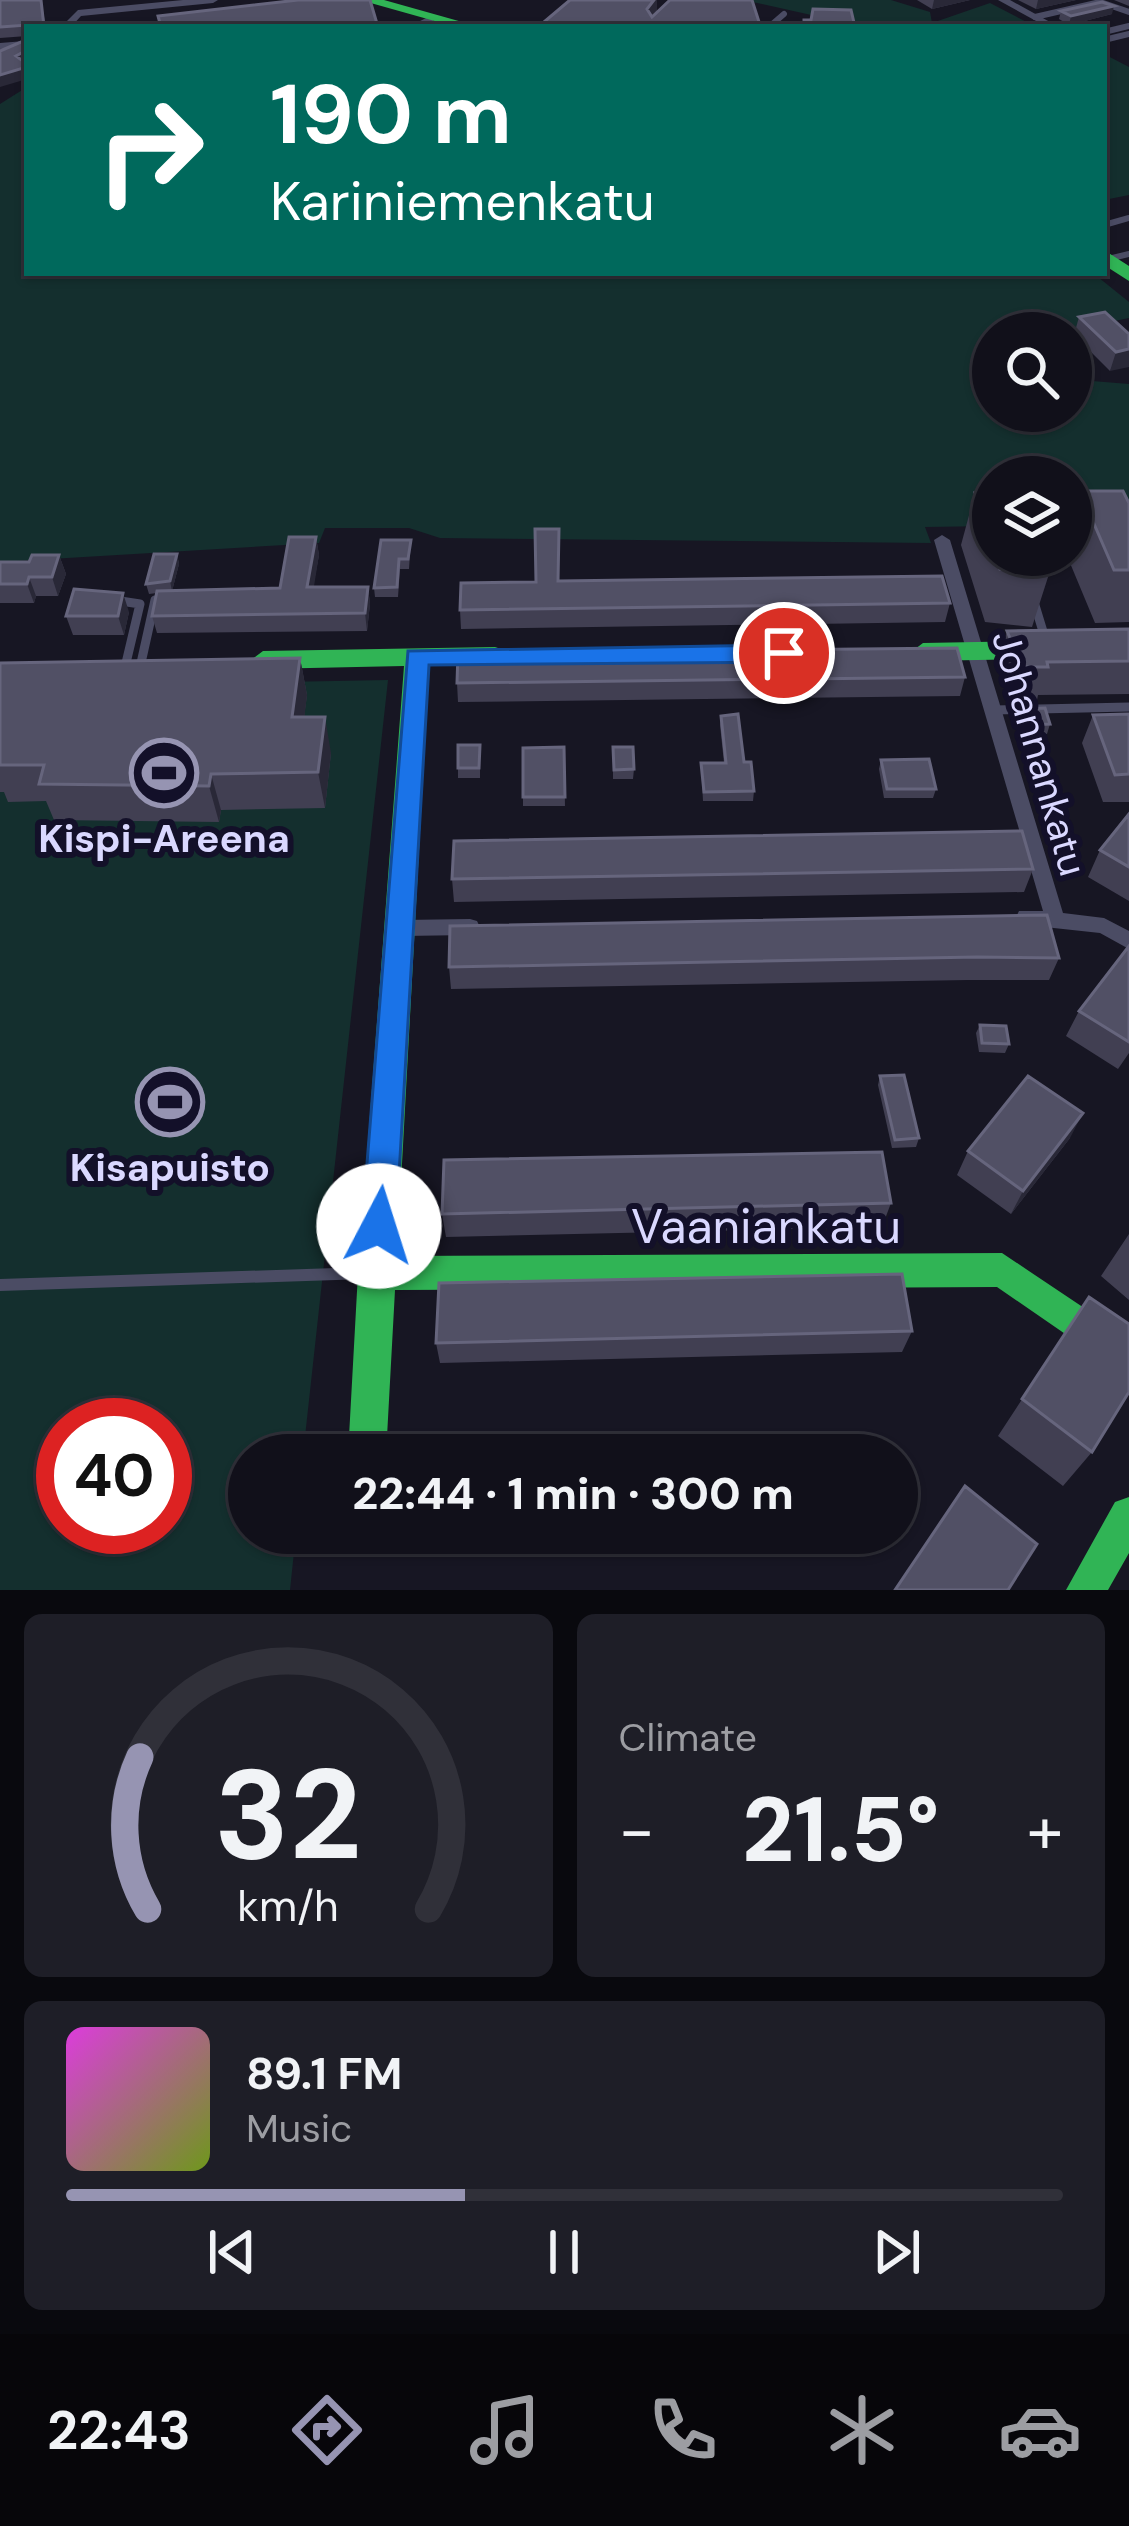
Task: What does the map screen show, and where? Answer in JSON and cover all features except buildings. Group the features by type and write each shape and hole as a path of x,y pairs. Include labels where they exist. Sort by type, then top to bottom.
{"street":[{"path":"70,24 79,13 213,0"},
{"path":"368,0 440,24"},
{"path":"1003,0 1048,24"},
{"name":"Johannankatu","path":"942,540 1054,916"},
{"path":"904,652 1059,649"},
{"path":"228,661 516,656"},
{"path":"369,1434 375,1273 403,928 417,657"},
{"path":"1008,917 1054,916 1104,926 1129,941"},
{"path":"403,928 496,926"},
{"name":"Vaaniankatu","path":"375,1273 1002,1270 1129,1360"},
{"path":"1086,1590 1129,1516"}],"lane":[{"path":"1035,17 1100,2 1129,13"},
{"path":"772,24 784,14"},
{"path":"1114,38 1129,30"},
{"path":"1107,37 1129,46"},
{"path":"1028,586 1059,649"},
{"path":"91,601 140,604 134,663 154,601 173,600"},
{"path":"993,710 1129,707"},
{"path":"0,1285 375,1273"}],"green space":[{"path":"744,0 891,0 930,12 932,23 990,3 1030,24 852,24"},
{"path":"1107,56 1129,67 1129,195 1107,199"},
{"path":"24,89 24,276 1097,276 1129,302 1129,318 1092,326 1092,312 972,312 972,432 1092,432 1092,381 1129,384 1129,532 1092,532 1092,456 972,456 972,526 925,527 931,543 440,538 409,528 325,528 319,543 0,562 0,104"},
{"name":"Kisapuisto","path":"388,680 305,1434 228,1434 228,1554 294,1554 290,1590 0,1590 0,687"}],"traffic: fast":[{"path":"367,0 461,24"},
{"path":"1107,258 1129,275"},
{"path":"923,652 1035,650"},
{"path":"263,660 495,656"},
{"path":"368,1434 417,657"},
{"path":"375,1273 1002,1270 1129,1360"},
{"path":"1086,1590 1129,1516"}],"place":[{"name":"Kispi-Areena","path":"164,773"},
{"name":"Kisapuisto","path":"170,1102"}],"route":[{"path":"379,1226 402,947 417,657 784,653"}]}
